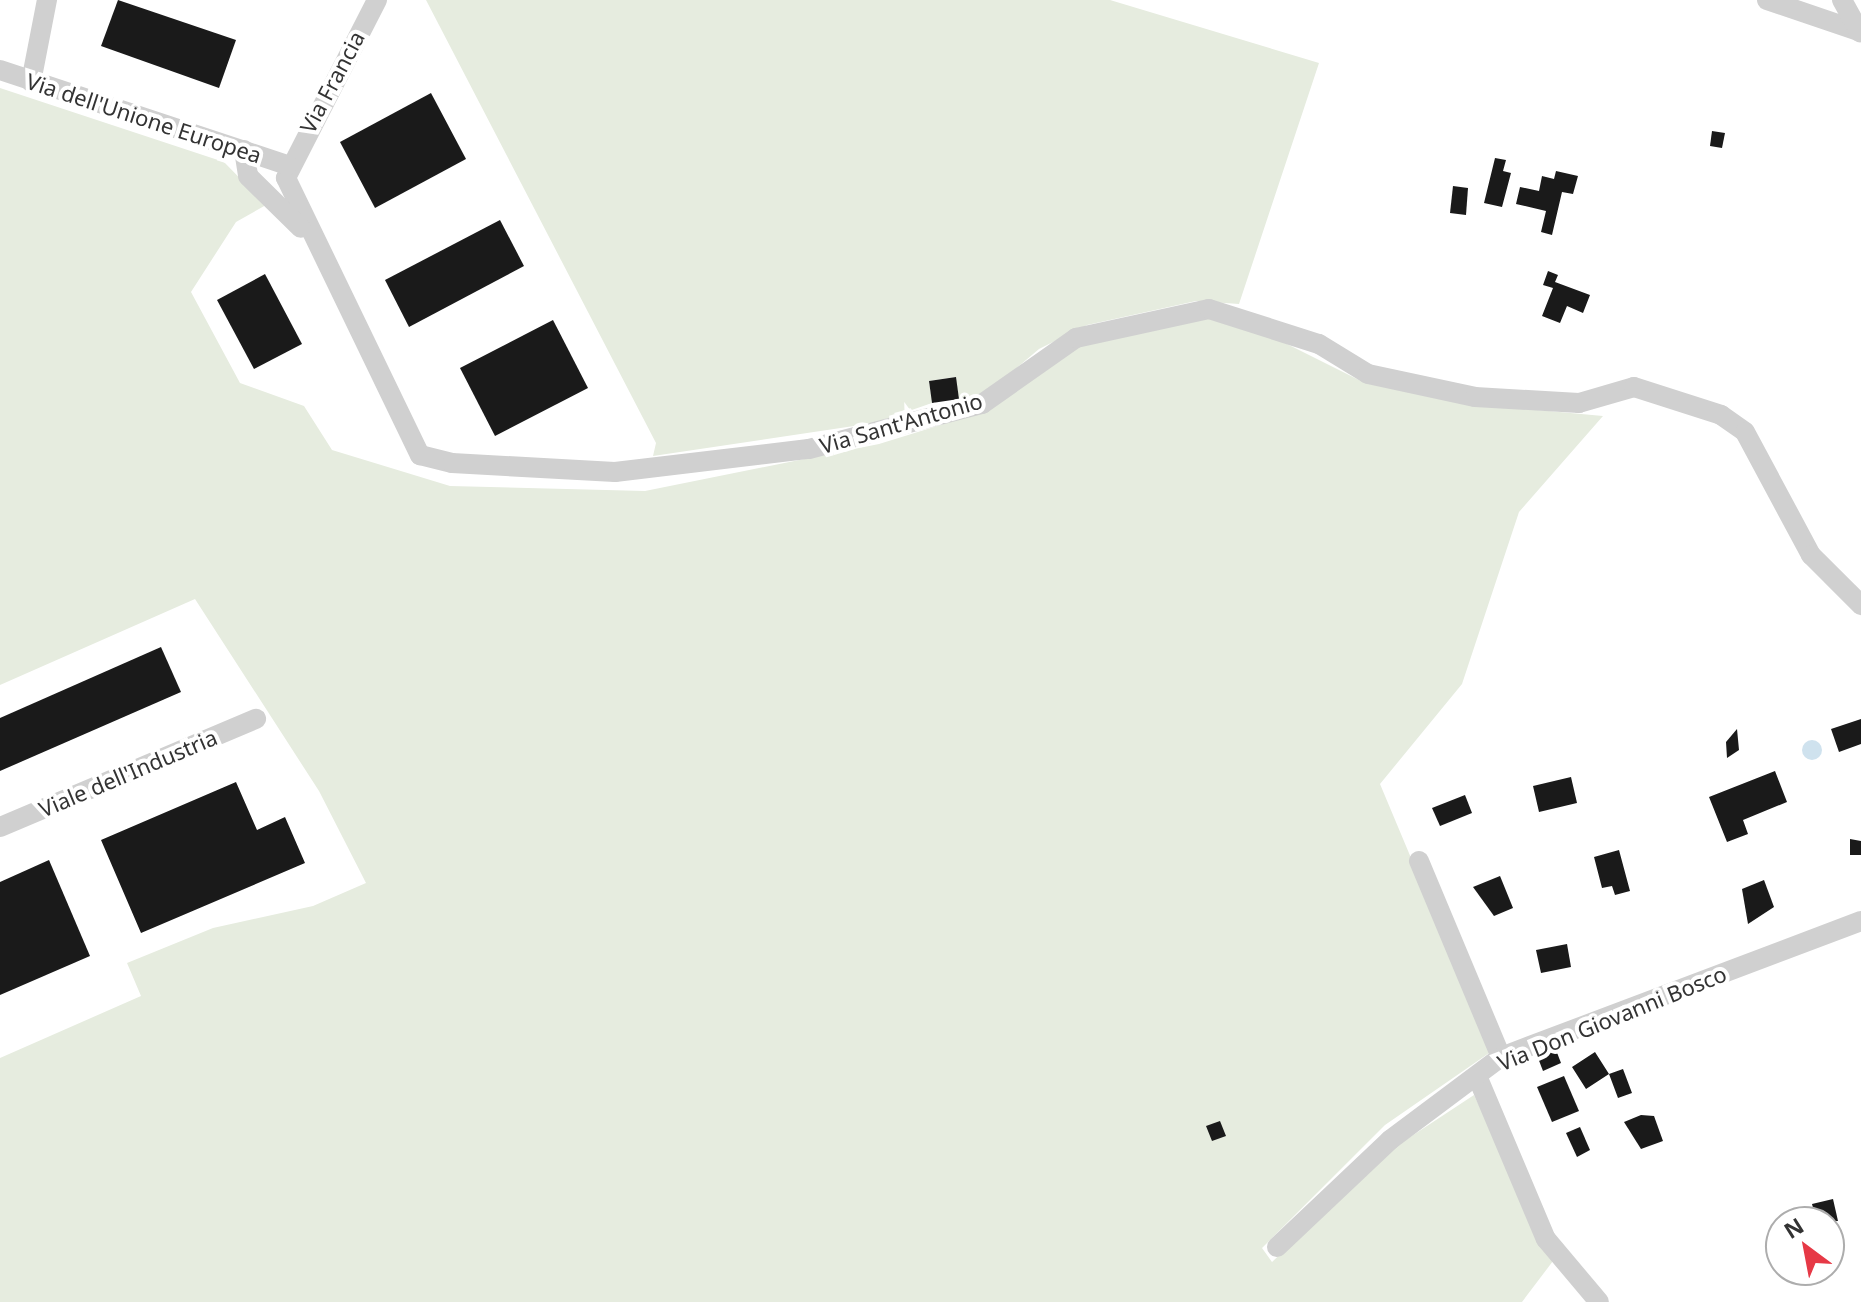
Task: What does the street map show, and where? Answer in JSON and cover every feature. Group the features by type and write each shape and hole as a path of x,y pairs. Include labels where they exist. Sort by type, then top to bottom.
{"street":[{"path":"31,82 47,0"},
{"name":"Via Francia","path":"287,171 377,0"},
{"path":"1767,0 1860,32"},
{"path":"1842,0 1860,32"},
{"name":"Via dell'Unione Europea","path":"0,70 244,150 287,171"},
{"path":"244,150 248,176 321,253"},
{"path":"266,193 287,171 321,253"},
{"name":"Via Sant'Antonio","path":"321,253 420,455 452,463 615,472 809,449 982,404 1076,338 1209,309 1319,344 1368,374 1475,397 1579,403 1634,387 1721,415 1745,432 1811,555 1861,605"},
{"name":"Viale dell'Industria","path":"0,827 256,719"},
{"path":"1419,861 1501,1057"},
{"name":"Via Don Giovanni Bosco","path":"1277,1247 1390,1140 1501,1057 1861,921"},
{"path":"1477,1076 1546,1239 1599,1302"}],"shaded area":[{"path":"426,0 1110,0 1319,63 1239,304 1196,301 1087,325 1039,349 987,393 959,399 955,377 929,381 932,403 874,423 653,456 656,443"},
{"path":"0,88 224,162 266,205 236,222 191,292 240,383 304,406 332,450 450,486 645,491 879,444 989,410 1045,363 1105,334 1229,315 1365,383 1470,404 1603,416 1519,512 1462,684 1380,784 1492,1051 1385,1125 1262,1248 1272,1262 1392,1149 1474,1095 1553,1261 1522,1302 0,1302 0,1058 141,996 127,963 213,928 313,906 366,883 319,791 195,599 0,685"}],"water":[{"path":"1812,740 1819,743 1822,750 1819,757 1812,760 1805,757 1802,750 1805,743"}],"building":[{"path":"118,0 236,40 219,88 101,46"},
{"path":"431,93 466,159 375,208 340,142"},
{"path":"1712,131 1725,133 1722,148 1710,146"},
{"path":"1495,158 1506,160 1503,171 1511,173 1502,207 1484,203"},
{"path":"1556,171 1578,176 1573,194 1562,192 1552,235 1541,232 1546,211 1516,204 1520,187 1539,191 1542,176 1554,179"},
{"path":"1453,186 1468,188 1466,215 1450,213"},
{"path":"500,220 524,266 409,327 385,280"},
{"path":"1548,271 1558,275 1555,282 1590,295 1583,313 1567,306 1560,323 1542,316 1553,288 1543,285"},
{"path":"265,274 302,344 254,369 217,300"},
{"path":"553,320 588,388 495,436 460,368"},
{"path":"956,377 959,399 932,403 929,381"},
{"path":"161,647 181,692 0,771 0,718"},
{"path":"1861,719 1861,744 1839,752 1831,729"},
{"path":"1737,729 1739,750 1727,758 1726,742"},
{"path":"1775,771 1787,802 1743,820 1748,834 1727,842 1709,797"},
{"path":"1571,777 1577,803 1539,812 1533,786"},
{"path":"236,782 257,830 285,817 305,863 141,933 101,840"},
{"path":"1465,795 1472,813 1440,826 1432,808"},
{"path":"1850,839 1861,841 1861,855 1850,855"},
{"path":"1619,850 1630,891 1615,895 1612,886 1602,888 1594,857"},
{"path":"49,860 90,956 0,995 0,882"},
{"path":"1500,876 1513,908 1494,916 1473,887"},
{"path":"1764,880 1774,907 1748,924 1742,889"},
{"path":"1567,944 1571,967 1541,973 1536,950"},
{"path":"1556,1050 1561,1063 1543,1071 1538,1058"},
{"path":"1595,1052 1609,1074 1586,1089 1572,1067"},
{"path":"1623,1069 1632,1093 1618,1098 1609,1074"},
{"path":"1564,1076 1579,1111 1552,1122 1537,1087"},
{"path":"1641,1115 1654,1116 1663,1141 1641,1149 1624,1122"},
{"path":"1220,1121 1226,1136 1212,1141 1206,1126"},
{"path":"1580,1127 1590,1150 1577,1157 1566,1133"},
{"path":"1833,1199 1835,1206 1813,1206"}]}
